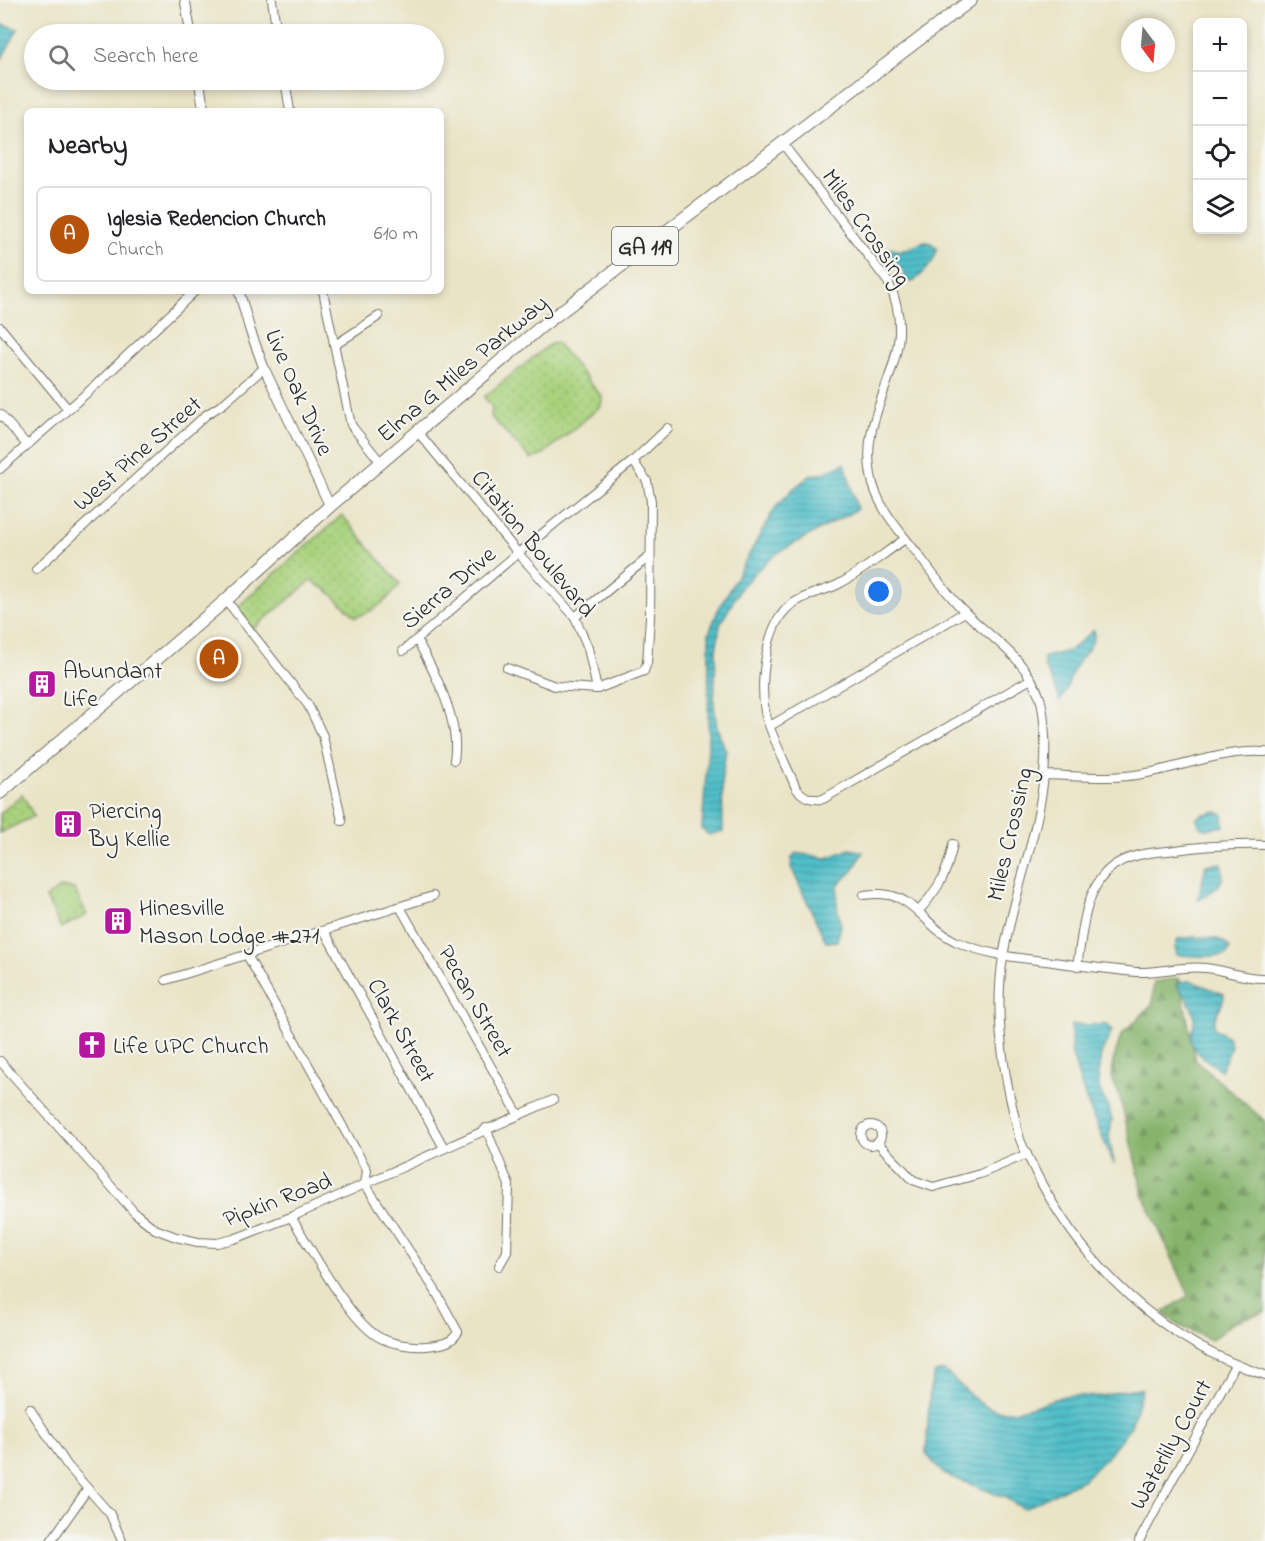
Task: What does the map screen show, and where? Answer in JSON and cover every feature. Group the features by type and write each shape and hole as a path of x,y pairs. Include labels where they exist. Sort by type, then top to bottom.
{"main road":[{"name":"Elma G Miles Parkway","path":"0,793 534,332 590,287 783,144 964,2"}],"street":[{"path":"185,0 189,24"},
{"path":"272,0 276,24"},
{"path":"201,90 204,108"},
{"path":"287,90 290,108"},
{"name":"Miles Crossing","path":"783,144 876,266 894,295 900,328 898,349 870,435 867,453 874,491 905,539 965,612 1019,661 1031,678 1044,712 1045,774 1034,835 1011,917 1003,956 999,1006 1000,1044 1021,1141 1050,1200 1079,1243 1127,1296 1165,1325 1235,1365 1265,1375"},
{"path":"0,469 192,294"},
{"name":"Live Oak Drive","path":"240,294 264,368 330,506"},
{"path":"324,294 351,425 382,464"},
{"path":"334,345 379,316"},
{"path":"0,327 68,409"},
{"name":"West Pine Street","path":"36,569 206,415 223,404 264,368"},
{"path":"0,414 27,446"},
{"name":"Sierra Drive","path":"403,651 518,553 633,461 668,428"},
{"name":"Citation Boulevard","path":"417,431 518,553 575,617 587,642 597,690"},
{"path":"507,668 555,686 597,690 644,671 647,663 650,617 650,491 647,481 633,461"},
{"path":"905,539 836,586 801,598 789,606 779,618 768,648 765,710 796,788 802,796 812,800 824,799 1031,678"},
{"path":"575,617 650,556"},
{"path":"226,600 308,705 323,736 342,821"},
{"path":"770,726 965,612"},
{"path":"417,640 440,682 457,745 454,760"},
{"path":"1045,774 1111,778 1224,755 1265,752"},
{"path":"918,912 937,890 946,873 953,844"},
{"path":"1077,966 1086,913 1094,890 1106,872 1116,864 1131,857 1197,847 1236,844 1265,845"},
{"path":"864,895 879,893 908,902 952,940 1003,956 1150,973 1187,967 1207,968 1245,977 1265,978"},
{"path":"166,980 434,896"},
{"name":"Pecan Street","path":"400,907 518,1114"},
{"name":"Clark Street","path":"325,932 444,1148"},
{"path":"247,955 367,1170 365,1184 443,1303 458,1332 449,1341 439,1345 422,1346 407,1345 377,1336 348,1307 291,1217"},
{"name":"Pipkin Road","path":"0,1061 134,1212 155,1229 187,1240 217,1243 234,1239 291,1217 553,1100"},
{"path":"486,1128 509,1185 507,1252 498,1266"},
{"path":"878,1143 913,1180 933,1187 980,1174 1027,1154"},
{"name":"Waterlily Court","path":"1143,1540 1235,1365"},
{"path":"30,1409 67,1465 110,1514 122,1541"},
{"path":"51,1541 87,1490"}],"green space":[{"path":"556,342 602,397 601,406 541,456 531,459 491,417 492,407 484,397 549,345"},
{"path":"342,515 400,584 381,604 356,617 326,589 312,580 252,630 236,608"},
{"path":"22,794 34,816 0,833 0,814"},
{"path":"61,887 74,889 87,915 61,928 46,898"},
{"path":"1179,978 1196,1061 1265,1121 1265,1312 1235,1321 1211,1340 1178,1325 1163,1313 1189,1295 1144,1197 1119,1094 1112,1080 1113,1062 1121,1035 1152,1005 1154,982"}],"water":[{"path":"0,24 18,29 0,62"},
{"path":"925,242 931,243 937,249 934,259 913,282 906,281 903,271 887,252 889,248 901,251"},
{"path":"845,463 857,509 779,552 756,571 740,589 720,625 716,651 714,706 717,728 726,751 722,777 723,831 709,835 702,829 708,747 709,633 718,610 775,508 794,488 810,476 826,472"},
{"path":"1094,630 1091,645 1075,667 1060,701 1044,666 1044,657 1069,651"},
{"path":"1215,811 1223,815 1224,826 1205,829 1199,826 1197,818"},
{"path":"850,849 863,852 853,871 838,885 837,906 841,926 837,941 826,942 791,867 792,858 796,853 827,858"},
{"path":"1221,863 1223,876 1221,882 1214,890 1198,900 1206,865"},
{"path":"1194,937 1219,940 1230,949 1226,955 1220,956 1177,955 1175,948 1178,939"},
{"path":"1191,981 1224,994 1214,1028 1228,1037 1231,1046 1221,1070 1201,1055 1192,1044 1193,1011 1177,986 1180,982"},
{"path":"1071,1025 1107,1025 1112,1030 1101,1055 1098,1075 1100,1092 1108,1106 1112,1120 1109,1136 1114,1164 1086,1100 1071,1052"},
{"path":"944,1371 981,1404 988,1408 1005,1411 1030,1407 1069,1395 1096,1396 1142,1389 1131,1426 1107,1457 1084,1479 1024,1509 1006,1498 944,1474 926,1454 930,1388 935,1373"}],"place":[{"name":"Iglesia Redencion Church","path":"219,659"},
{"name":"Abundant Life","path":"42,684"},
{"name":"Piercing By Kellie","path":"68,824"},
{"name":"Hinesville Mason Lodge #271","path":"118,921"},
{"name":"Life UPC Church","path":"92,1045"}]}
